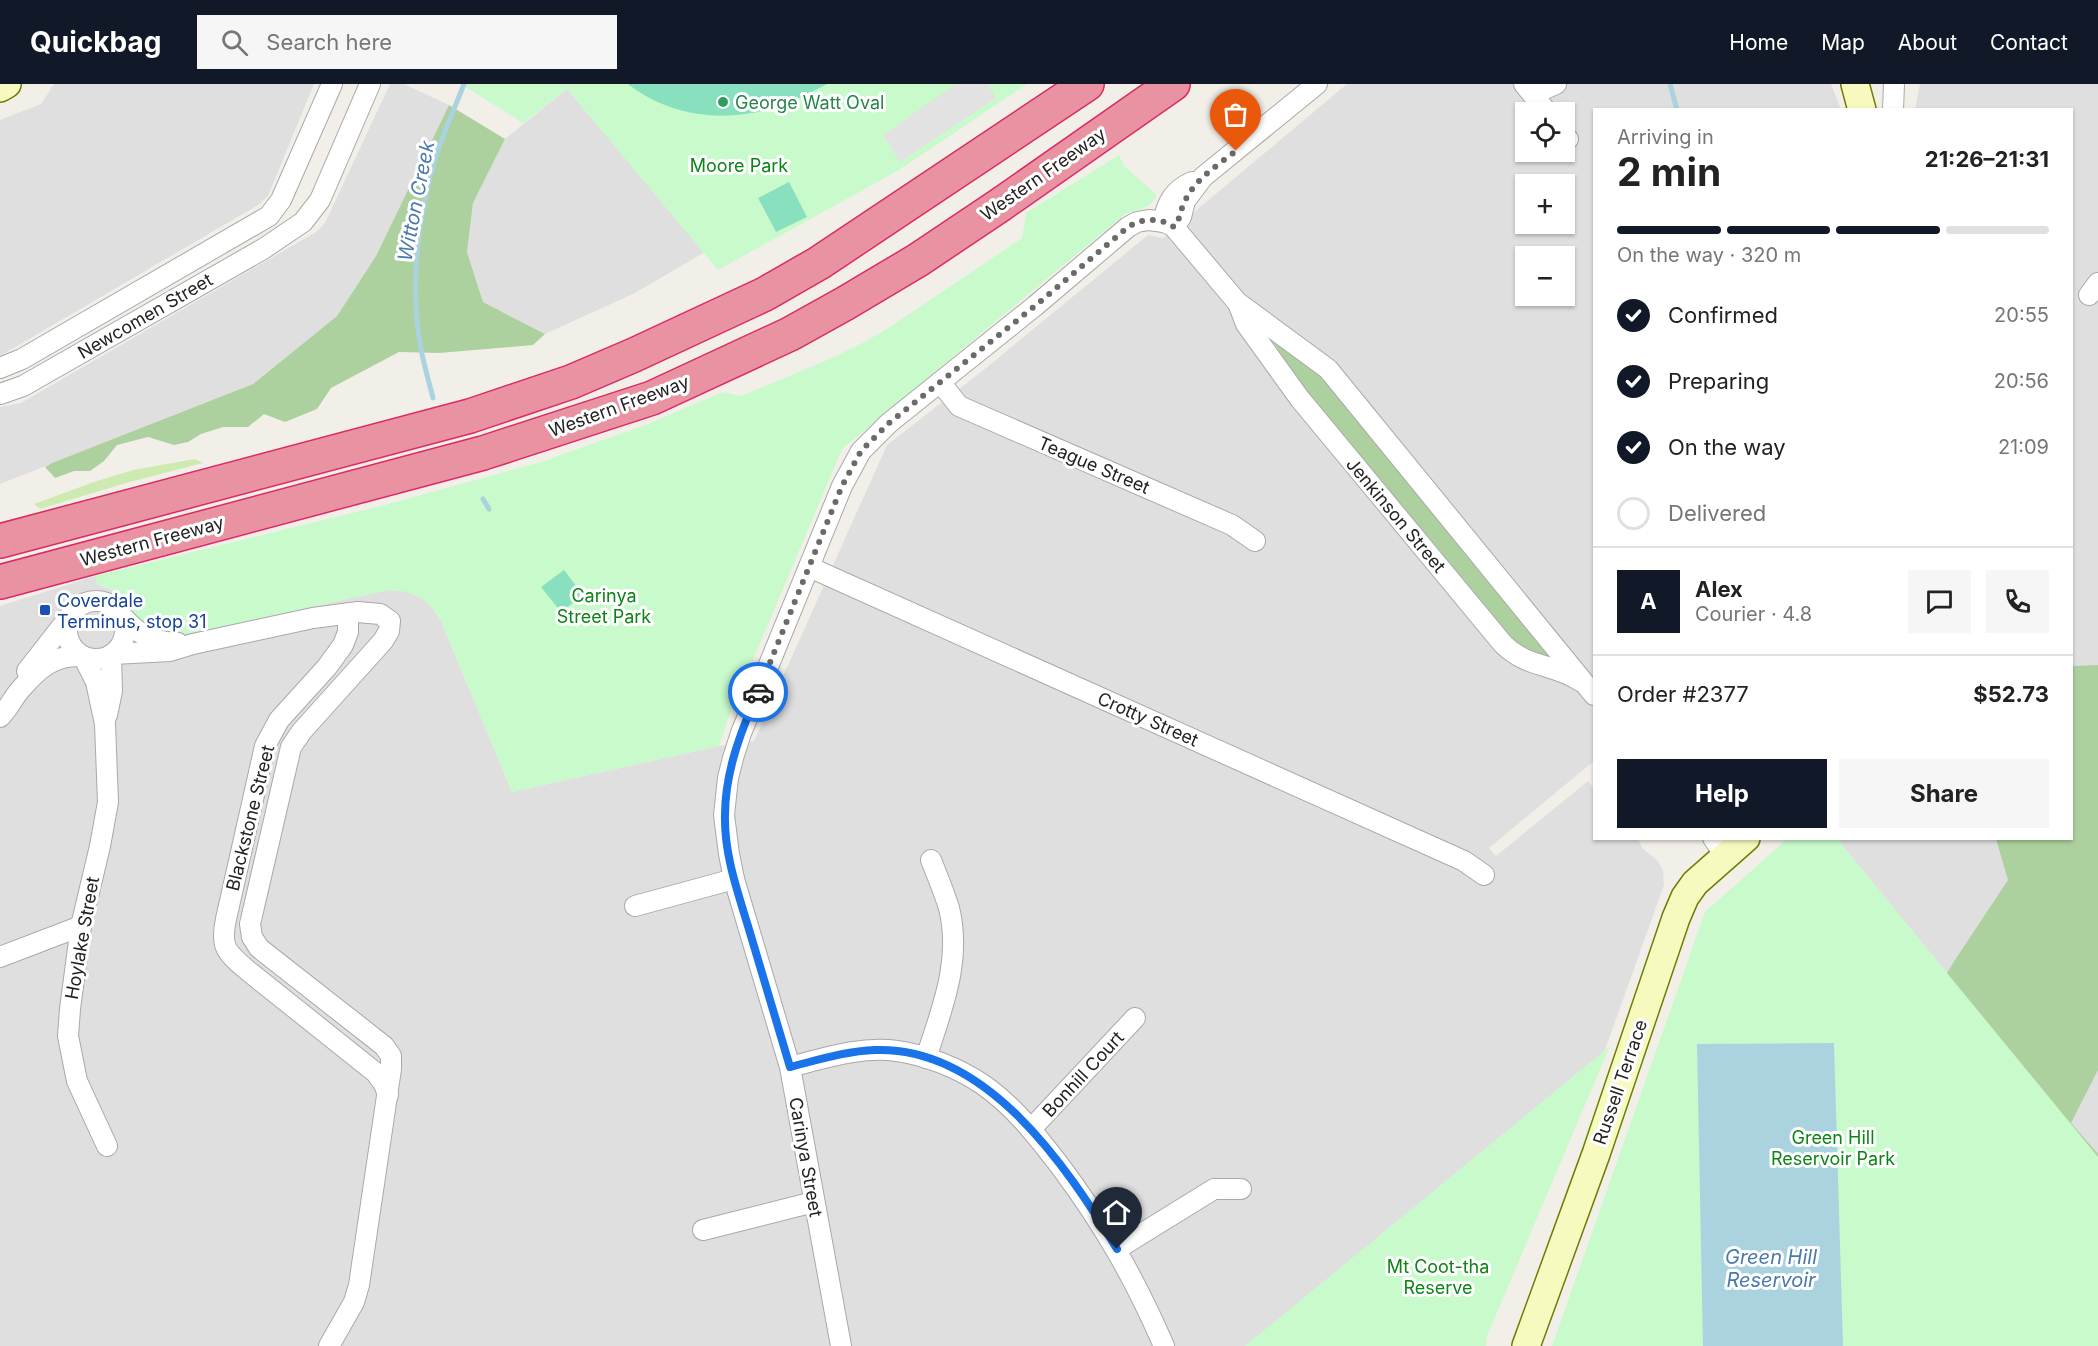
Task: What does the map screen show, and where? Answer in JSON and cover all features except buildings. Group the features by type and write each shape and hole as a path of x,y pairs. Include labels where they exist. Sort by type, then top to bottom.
{"highway":[{"path":"0,541 470,416 520,401 613,364 765,294 819,264 1087,84"},
{"name":"Western Freeway","path":"0,582 483,453 652,398 790,334 918,260 1173,84"}],"main road":[{"path":"0,87 7,84"},
{"path":"1856,84 1862,108"},
{"name":"Russell Terrace","path":"1526,1346 1596,1154 1676,918 1685,897 1719,847 1740,840"}],"street":[{"name":"Newcomen Street","path":"0,368 22,359 269,216 281,200 332,84"},
{"name":"Newcomen Street","path":"0,394 23,386 263,249 308,218 320,200 370,84"},
{"path":"1169,224 1168,204 1175,191 1203,177 1317,84"},
{"path":"1539,102 1528,89 1556,84"},
{"path":"1893,108 1894,84"},
{"path":"269,216 288,233"},
{"name":"Carinya Street","path":"841,1346 790,1067 734,879 729,854 724,815 731,768 741,733 842,486 861,451 889,423 1035,306 1128,227 1146,220 1169,224"},
{"name":"Jenkinson Street","path":"1169,224 1237,302 1332,374 1592,692"},
{"name":"Jenkinson Street","path":"1237,302 1246,324 1300,399 1496,636 1509,650 1522,659 1570,674 1592,692"},
{"name":"Teague Street","path":"940,382 960,406 1232,525 1255,541"},
{"name":"Crotty Street","path":"809,567 1464,861 1484,875"},
{"path":"20,690 30,666 70,616 80,605 94,601 109,604 145,637 166,642 193,644"},
{"name":"Blackstone Street","path":"338,1342 354,1302 358,1285 387,1095 391,1056 387,1048 259,948 252,938 250,928 291,747 302,731 382,641 390,627 390,621 380,614 362,612 348,614 348,632 343,645 327,668 279,720 265,746 224,926 223,942 228,953 247,970 376,1072 384,1084 387,1095"},
{"path":"112,655 125,636 124,622 120,613"},
{"path":"0,717 20,690 52,660 59,657 83,657 98,660 112,655 160,653 313,618 348,614"},
{"path":"70,616 66,630 68,639 72,648 83,657"},
{"name":"Hoylake Street","path":"105,724 111,697 112,655"},
{"name":"Hoylake Street","path":"83,657 92,670 98,687 105,724 108,802 81,926 69,1022 70,1048 79,1087 107,1146"},
{"path":"926,1058 949,986 953,944 948,906 931,860"},
{"path":"635,906 734,879"},
{"path":"0,957 81,926"},
{"name":"Bonhill Court","path":"1031,1130 1135,1018"},
{"path":"790,1067 852,1052 897,1051 926,1058 964,1073 982,1084 1002,1100 1031,1130 1083,1197 1117,1249 1145,1302 1164,1346"},
{"path":"1117,1249 1214,1189 1241,1189"},
{"path":"703,1230 814,1202"}],"shaded area":[{"path":"54,84 314,84 268,196 258,205 0,356 0,120 41,104"},
{"path":"390,84 404,84 449,105 376,256 337,316 253,384 0,484 0,407 21,403 316,232 325,223"},
{"path":"956,84 988,84 996,98 900,162 883,135"},
{"path":"1347,84 1831,84 1840,108 1593,108 1593,762 1489,848 1496,856 1588,781 1593,788 1593,840 1638,840 1643,849 1657,860 1663,870 1664,885 1590,1092 1256,1346 0,1346 0,606 95,576 98,585 113,590 124,599 136,618 189,633 389,590 405,591 420,597 432,607 441,621 512,792 719,746 754,741 887,445 981,372 1148,235 1163,238"},
{"path":"1920,84 2098,84 2098,1157 1838,840 2073,840 2073,108 1915,108"},
{"path":"567,89 705,252 635,293 545,334 483,302 467,252 473,203 505,139"}],"green space":[{"name":"Moore Park","path":"461,84 1027,84 899,170 718,270 567,89 523,123"},
{"name":"George Watt Oval","path":"628,84 827,84 785,104 765,110 724,116 704,115 664,105"},
{"path":"449,105 505,139 473,203 467,252 483,302 545,334 533,345 439,353 399,352 331,388 317,409 285,422 264,414 248,427 223,427 201,434 188,442 174,445 148,437 117,445 104,461 90,471 74,471 55,478 45,467 253,384 337,316 376,256"},
{"name":"Carinya Street Park","path":"1119,155 1124,166 1157,195 1154,200 1143,208 1125,214 842,449 728,719 719,746 512,792 441,621 426,601 414,594 389,590 202,631 174,634 146,627 139,622 116,593 98,585 95,576 385,505 541,462 651,423 722,392 741,396 825,361 887,329 1022,238 1026,213"},
{"path":"789,182 807,217 776,232 758,198"},
{"path":"1273,341 1328,382 1551,657 1547,659 1515,646 1297,382"},
{"path":"195,459 203,463 40,509 34,504 133,470"},
{"path":"564,570 583,595 561,612 541,587"},
{"path":"2098,665 2098,1070 2071,1123 2098,1154 2098,1346 1884,1074 2008,880 1996,840 2073,840 2073,666"},
{"name":"Green Hill Reservoir Park","path":"1786,840 1838,840 2098,1157 2098,1346 1552,1346 1705,912"},
{"name":"Mt Coot-tha Reserve","path":"1610,1046 1487,1336 1486,1346 1245,1346"}],"water":[{"name":"Green Hill Reservoir","path":"1834,1043 1843,1346 1703,1346 1697,1044"}],"waterway":[{"name":"Witton Creek","path":"433,398 417,325 417,250 430,176 464,84"},
{"path":"1670,84 1676,108"},
{"name":"Witton Creek","path":"483,499 489,509"}],"way so far":[{"path":"758,692 842,486 861,451 870,440 1128,227 1137,222 1157,220 1174,227 1179,221 1182,208 1191,191 1203,177 1236,151"}],"place":[{"name":"George Watt Oval","path":"723,102"},
{"name":"Coverdale Terminus, stop 31","path":"45,610"}],"route":[{"path":"758,692 733,758 728,778 724,815 734,879 790,1067 852,1052 876,1050 916,1054 964,1073 1002,1100 1041,1141 1083,1197 1117,1249"}]}
